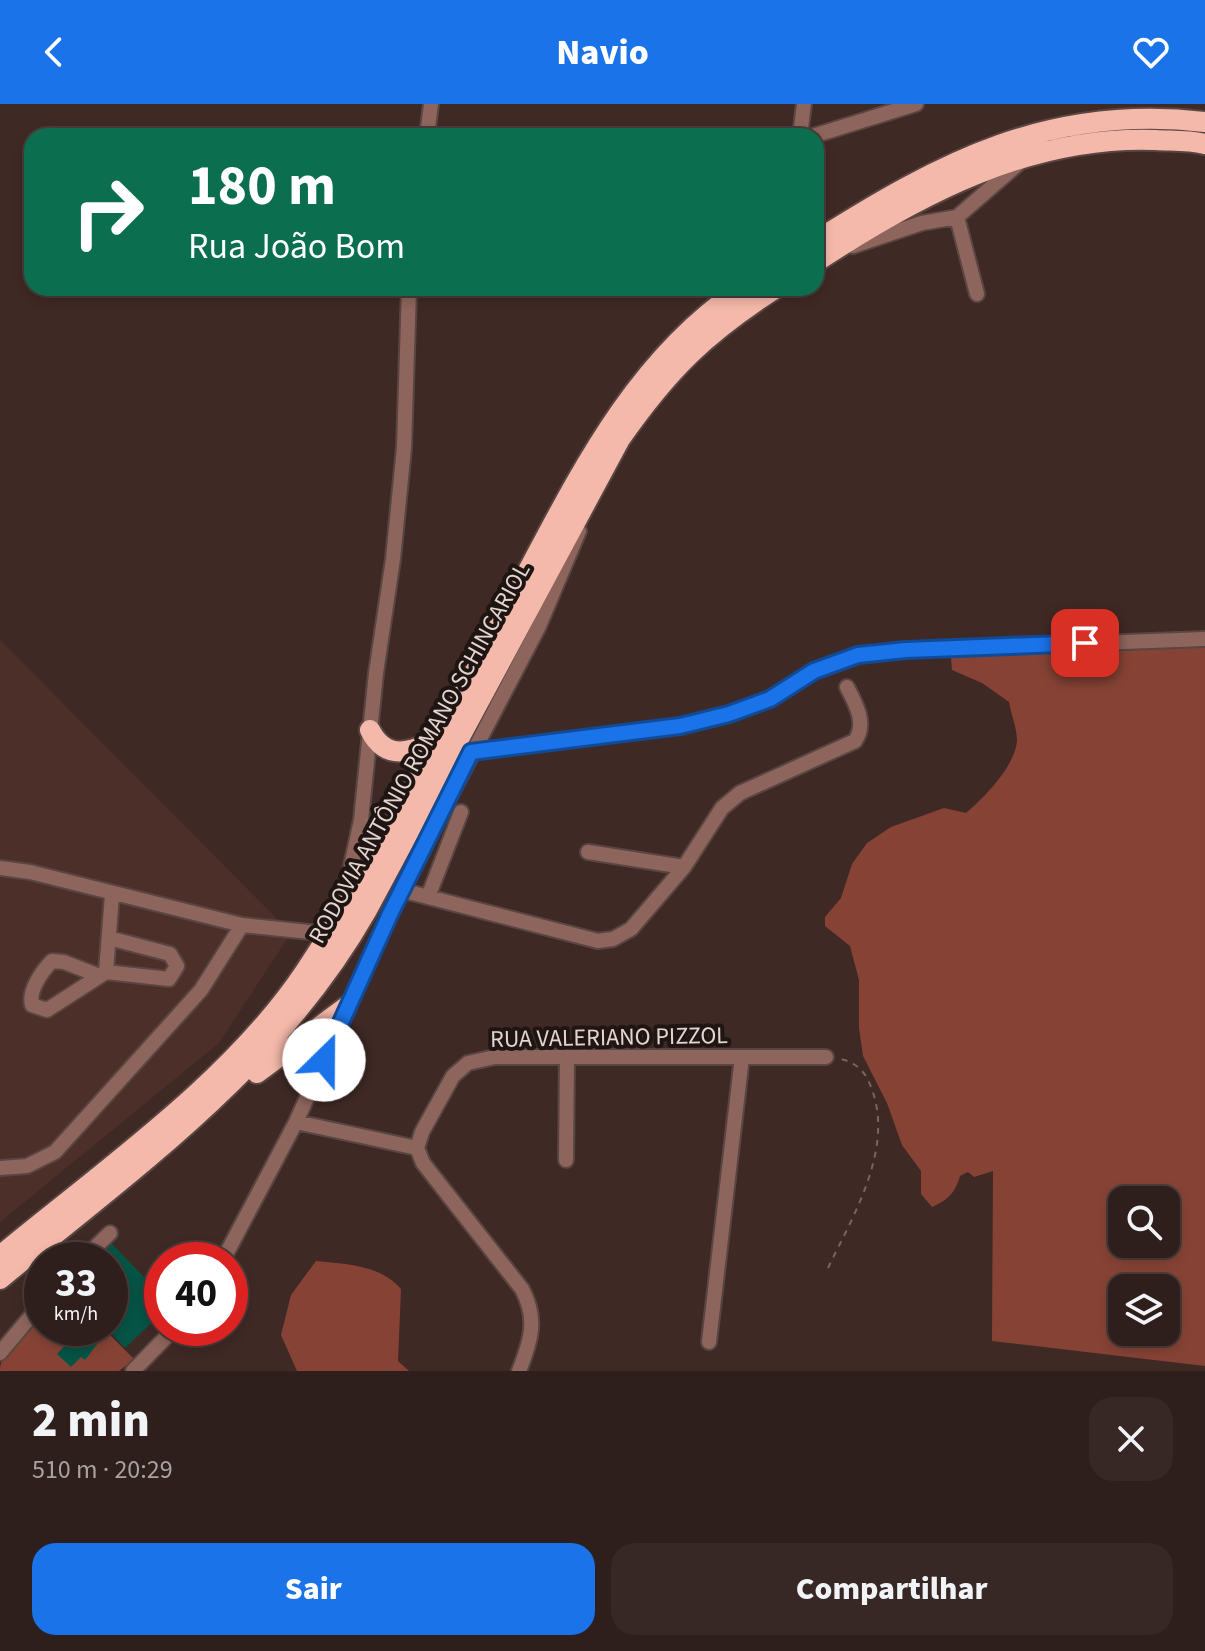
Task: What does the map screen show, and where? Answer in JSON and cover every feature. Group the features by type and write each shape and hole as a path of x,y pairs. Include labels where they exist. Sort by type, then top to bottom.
{"highway":[{"path":"824,249 920,179 1004,142 1084,122 1129,118 1205,122"},
{"path":"824,250 915,200 1029,156 1081,144 1124,139 1205,144"},
{"name":"RODOVIA ANTÔNIO ROMANO SCHINCARIOL","path":"0,1256 157,1126 232,1059 280,1004 340,915 607,428 670,348 700,319 731,296"},
{"name":"RODOVIA ANTÔNIO ROMANO SCHINCARIOL","path":"0,1279 211,1105 300,1010 354,933 603,469 641,409 701,341 765,296"},
{"path":"370,730 383,748 391,753 404,753 438,740"},
{"path":"211,1105 346,1007"}],"street":[{"path":"428,128 431,104"},
{"path":"801,128 804,104"},
{"path":"824,133 916,104"},
{"path":"824,252 911,226 957,217 992,184 1029,156"},
{"path":"957,217 977,294"},
{"path":"340,915 359,833 401,491 409,296"},
{"path":"233,1242 296,1122 401,890 539,626 603,469"},
{"path":"471,752 680,726 729,714 770,699 814,671 858,655 906,650 1205,639"},
{"path":"401,890 605,941 631,929 684,867 722,808 740,793 855,741 861,732 861,723 847,687"},
{"path":"428,897 461,812"},
{"path":"588,852 684,867"},
{"path":"0,868 30,872 112,895 242,925 329,934"},
{"path":"109,938 170,954 177,966 169,979 102,973 52,961 30,1000 40,1009 54,1008 102,973 109,938 112,895"},
{"path":"0,1168 27,1166 55,1152 201,990 242,925"},
{"path":"566,1160 567,1056"},
{"name":"RUA VALERIANO PIZZOL","path":"417,1148 428,1118 453,1076 468,1063 495,1057 826,1057"},
{"path":"709,1342 742,1057"},
{"path":"296,1122 417,1148 423,1163 530,1303 533,1322 530,1343 519,1371"},
{"path":"101,1242 110,1233"},
{"path":"0,1353 24,1324"},
{"path":"133,1371 157,1346"}],"path":[{"path":"826,1057 848,1059 865,1074 876,1097 880,1125 859,1208 828,1268"}],"shaded area":[{"path":"0,640 291,933 219,1043 0,1222"},
{"path":"1205,646 1205,1366 992,1341 993,1171 974,1177 968,1172 960,1176 950,1195 932,1207 921,1194 921,1171 902,1145 887,1103 863,1056 859,1028 859,980 850,946 825,926 825,917 841,898 852,864 867,843 891,827 944,808 966,813 998,780 1015,750 1017,735 1009,702 982,683 952,670 951,657"},
{"path":"316,1261 373,1270 401,1289 398,1361 409,1371 297,1371 281,1335 291,1295"},
{"path":"23,1331 24,1346 121,1346 134,1359 119,1371 0,1371 5,1355"}],"building":[{"path":"128,1261 144,1277 144,1330 128,1345"},
{"path":"64,1346 96,1346 85,1360 81,1357 71,1367 57,1354"}],"route":[{"path":"324,1060 390,914 471,752 680,726 729,714 770,699 814,671 858,655 906,650 1085,643"}]}
